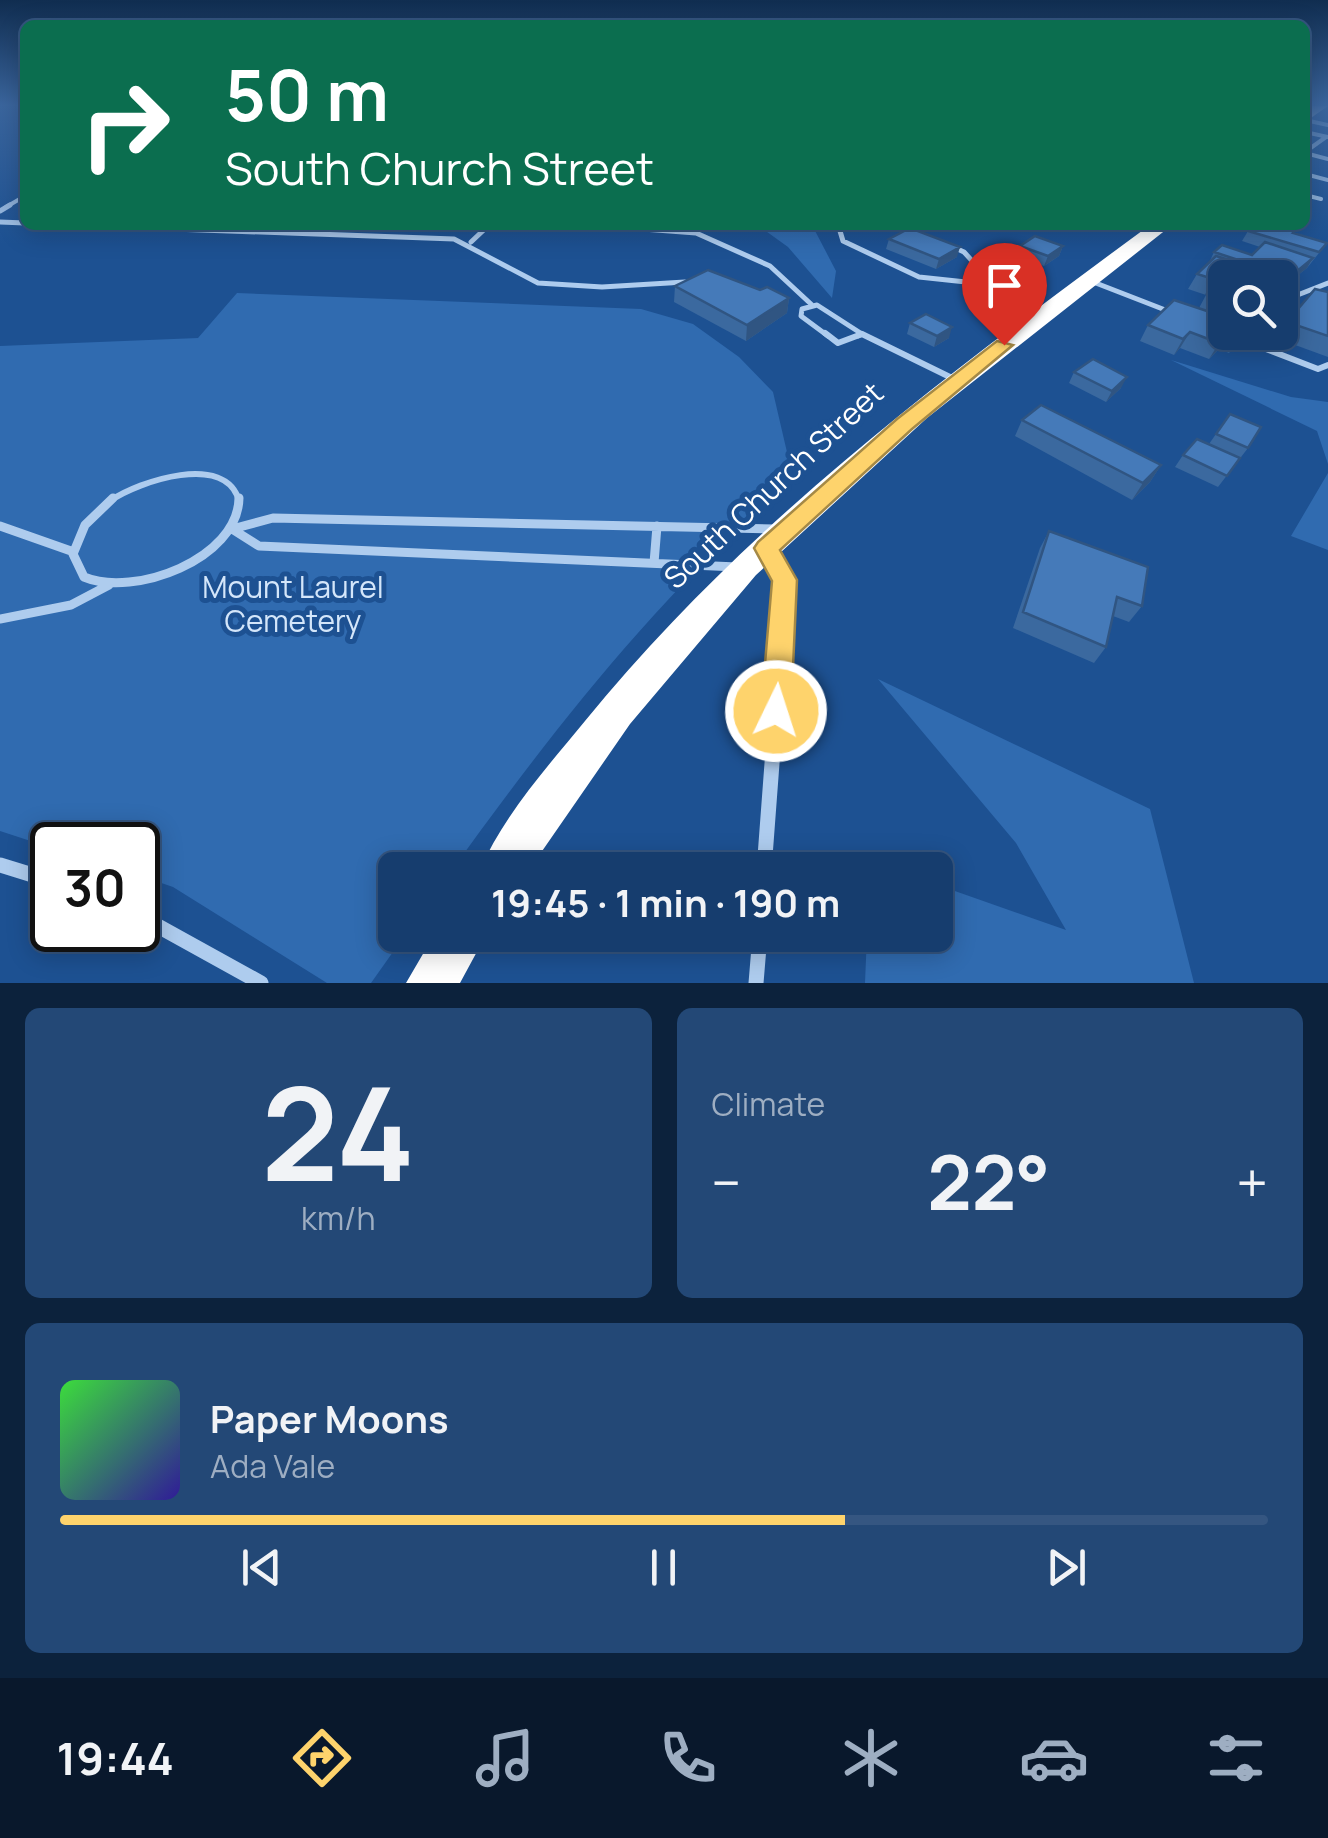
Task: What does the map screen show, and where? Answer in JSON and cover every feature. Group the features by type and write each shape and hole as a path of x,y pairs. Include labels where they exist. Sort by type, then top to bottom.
{"highway":[{"name":"South Church Street","path":"515,852 554,791 693,621 766,548 958,381 1088,280 1145,230"},
{"path":"431,983 451,952"}],"street":[{"path":"765,852 785,580 766,548"},
{"path":"0,865 30,874"},
{"path":"160,927 261,983"},
{"path":"756,983 759,952"}],"lane":[{"path":"1310,196 1321,199"},
{"path":"182,230 471,242 520,277 535,281 585,285 686,282"},
{"path":"471,242 484,230"},
{"path":"698,230 770,266 812,305 958,381"},
{"path":"841,230 843,240 920,278 994,286 1046,312"},
{"path":"914,230 933,238"},
{"path":"948,245 964,252 994,286"},
{"path":"1088,280 1176,314"},
{"path":"1298,295 1328,283"},
{"path":"812,305 802,309 801,316 838,344 863,334"},
{"path":"1267,350 1318,370 1328,366"},
{"path":"0,619 71,605 109,585 165,577 216,547 232,528 239,511 238,495 228,484 202,474 166,476 114,498 92,514 78,533 71,552 74,567 88,579 109,585"},
{"path":"232,528 273,518 658,526 766,548"},
{"path":"0,526 71,552"},
{"path":"654,563 658,526"},
{"path":"232,528 258,546 654,563 766,548"}],"green space":[{"path":"764,230 815,230 836,271 832,298 788,247"},
{"name":"Mount Laurel Cemetery","path":"237,293 641,309 693,324 739,357 773,392 793,478 698,568 611,664 465,852 378,852 378,952 393,952 371,983 327,983 160,883 160,822 30,822 30,841 0,831 0,346 198,338"},
{"path":"1171,360 1291,397 1328,402 1328,464 1317,431"},
{"path":"1328,473 1328,550 1291,536"},
{"path":"878,679 1150,809 1194,983 865,983 866,952 953,952 953,890 1066,930 1016,843"}],"building":[{"path":"915,230 960,247 939,259 889,239"},
{"path":"1296,230 1293,233 1327,243 1319,252 1248,231"},
{"path":"1035,236 1063,246 1048,256 1020,246"},
{"path":"1265,242 1313,258 1298,270 1298,260 1238,260 1214,252 1222,245 1252,255"},
{"path":"1208,264 1208,277 1197,274"},
{"path":"708,270 760,290 767,287 789,298 747,325 675,286"},
{"path":"1315,289 1328,292 1328,336 1298,326 1298,309"},
{"path":"1174,300 1208,311 1208,339 1190,332 1183,339 1148,325"},
{"path":"926,314 952,327 937,336 910,323"},
{"path":"1093,359 1127,377 1112,391 1074,372"},
{"path":"1041,405 1161,465 1143,483 1022,420"},
{"path":"1230,414 1261,427 1248,448 1216,434"},
{"path":"1197,439 1240,458 1227,476 1183,455"},
{"path":"1049,531 1148,567 1142,606 1117,597 1106,647 1023,612"}],"route":[{"path":"776,711 785,580 766,548 905,424 1004,345"}]}
